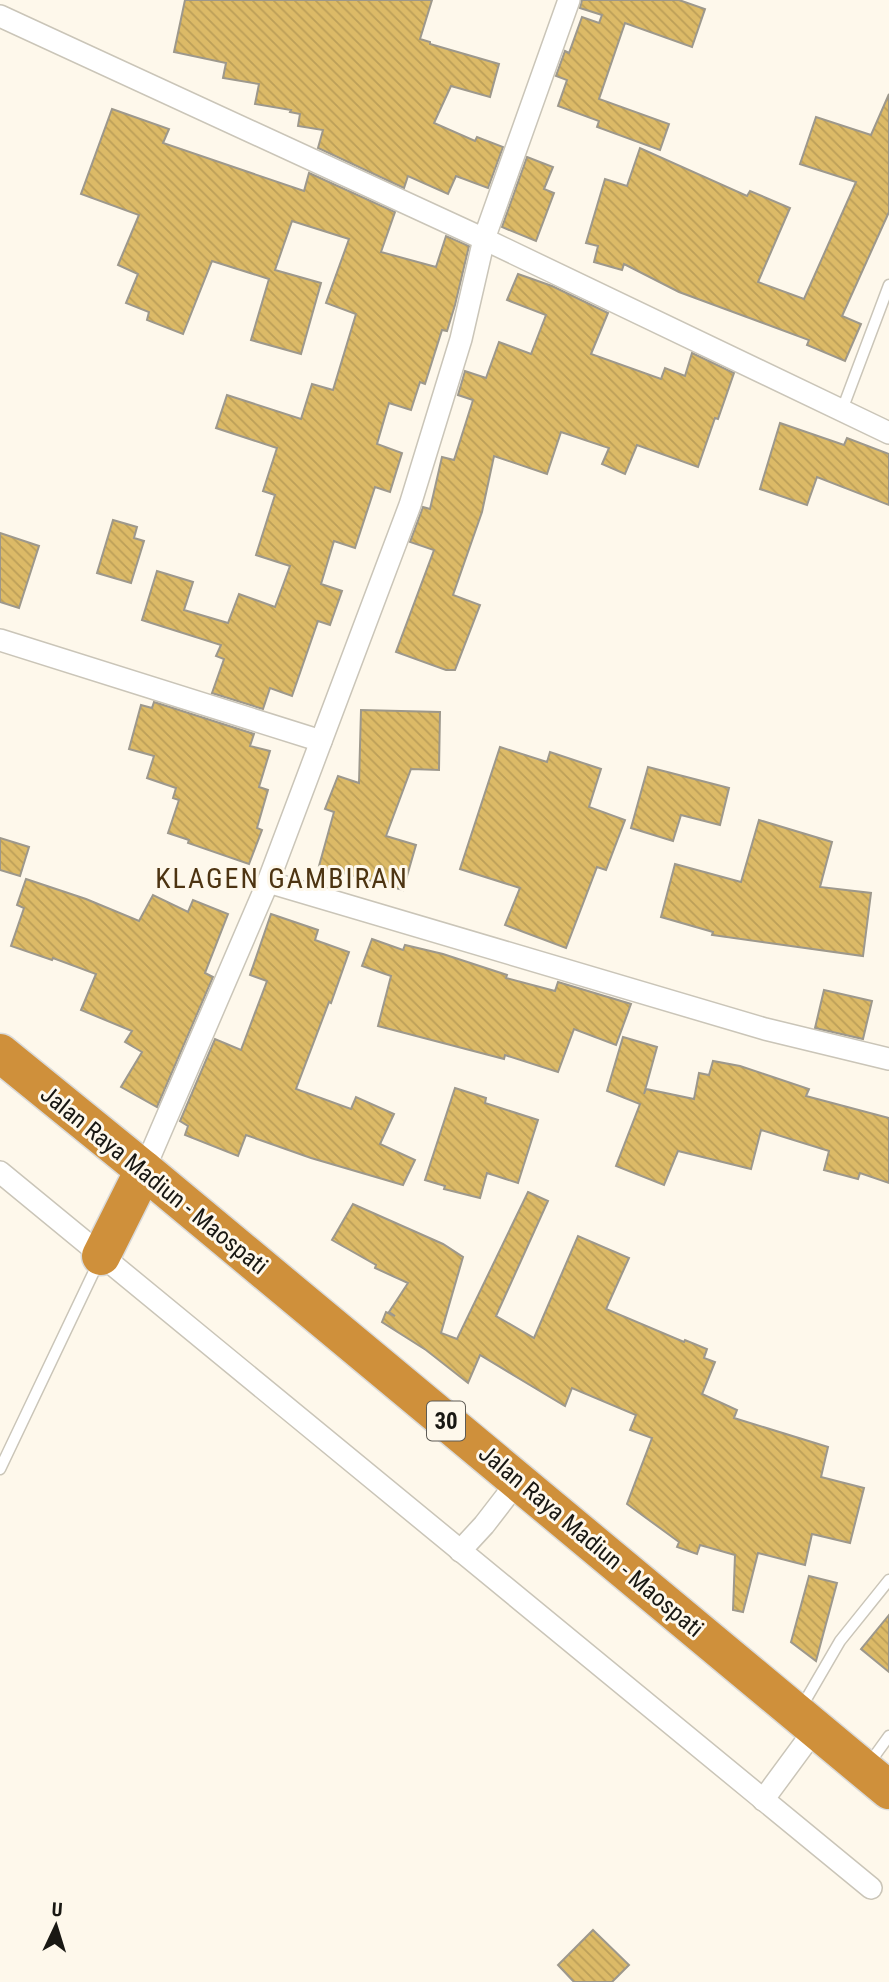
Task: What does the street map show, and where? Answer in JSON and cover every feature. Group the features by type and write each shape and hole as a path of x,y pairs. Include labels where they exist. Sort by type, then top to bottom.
{"highway":[{"name":"Jalan Raya Madiun - Maospati","path":"0,1053 877,1780"},
{"path":"101,1256 144,1170"}],"street":[{"path":"144,1170 268,882 410,505 461,339 484,239 569,0"},
{"path":"0,16 484,239 889,432"},
{"path":"0,640 321,741"},
{"path":"268,882 765,1029 889,1059"},
{"path":"0,1173 871,1888"},
{"path":"460,1551 518,1481"},
{"path":"762,1800 807,1721"}],"lane":[{"path":"842,410 889,285"},
{"path":"0,1469 101,1256"},
{"path":"807,1721 840,1641 889,1580"},
{"path":"877,1780 889,1736"}],"building":[{"path":"185,0 432,0 420,39 499,64 490,97 451,86 434,123 475,141 477,137 503,147 488,188 456,176 448,194 408,176 404,188 318,148 323,130 298,126 300,114 290,112 291,110 255,104 259,84 223,78 226,63 174,52"},
{"path":"582,0 679,0 705,9 692,47 625,23 599,99 669,124 660,150 597,127 599,121 558,106 567,80 556,76 565,51 569,53 582,17 599,23 602,15 580,8"},
{"path":"889,94 889,212 842,316 861,324 845,361 807,345 809,340 679,292 624,264 622,270 594,262 598,246 586,243 605,179 627,186 640,148 747,196 750,191 790,208 758,282 804,299 856,182 800,164 816,117 871,135"},
{"path":"112,109 169,129 163,143 304,191 309,173 395,212 381,252 436,267 446,236 469,246 447,331 442,330 425,384 420,382 411,410 389,403 377,444 402,453 390,492 375,487 355,548 334,541 321,584 342,591 330,625 318,621 292,696 270,688 263,709 212,693 224,659 216,656 221,645 142,620 157,571 193,582 184,610 228,623 239,594 275,607 290,566 256,555 275,495 263,491 277,448 216,428 227,395 301,419 312,384 333,390 356,314 326,303 349,239 292,221 275,270 321,283 301,354 251,340 269,279 212,261 183,334 147,320 149,312 126,303 138,274 118,265 139,215 81,194"},
{"path":"527,157 553,167 544,189 554,193 536,241 502,227"},
{"path":"518,274 552,286 608,313 591,354 661,379 665,368 685,376 692,353 734,373 698,467 637,445 625,474 602,464 609,448 561,432 547,474 494,456 482,512 453,595 480,605 455,670 446,670 396,652 434,550 410,542 423,507 430,509 442,457 454,460 473,400 458,395 465,371 486,378 499,342 531,354 546,315 507,300"},
{"path":"780,423 844,445 847,438 889,454 889,505 817,477 807,505 760,489"},
{"path":"113,520 137,527 134,538 144,541 131,583 97,573"},
{"path":"0,533 39,546 19,608 0,602"},
{"path":"154,702 254,734 250,746 270,751 259,787 268,790 257,828 262,830 249,864 188,843 189,840 168,833 179,800 173,798 176,788 147,778 154,756 129,749 141,705 152,708"},
{"path":"361,710 440,712 439,770 411,769 386,836 416,845 403,890 319,866 334,812 325,809 338,776 359,783"},
{"path":"500,747 547,762 550,752 601,769 589,807 625,820 606,870 597,867 566,948 505,925 520,888 460,869"},
{"path":"648,767 729,788 720,825 681,815 673,841 631,828"},
{"path":"759,820 832,842 820,887 871,893 863,956 712,935 713,932 661,917 675,864 741,882"},
{"path":"0,838 29,847 20,876 0,870"},
{"path":"26,879 86,899 139,921 153,895 188,912 193,900 228,914 205,973 213,977 157,1107 121,1087 142,1052 125,1042 132,1031 81,1010 96,974 11,946 24,908 17,905"},
{"path":"271,914 318,930 315,940 349,952 296,1089 351,1109 356,1097 394,1114 380,1144 415,1160 403,1185 311,1158 246,1135 238,1156 185,1135 188,1126 180,1121 215,1039 241,1050 267,981 250,975"},
{"path":"372,939 403,950 405,945 443,954 507,975 506,978 555,991 558,982 631,1004 616,1045 574,1029 558,1072 505,1055 504,1059 378,1026 391,976 362,966"},
{"path":"824,990 872,1001 863,1039 815,1028"},
{"path":"623,1037 657,1047 644,1094 646,1089 694,1099 699,1073 709,1075 713,1061 740,1066 809,1089 806,1096 889,1118 889,1183 860,1173 858,1179 824,1170 829,1151 761,1130 751,1169 678,1151 664,1185 616,1166 640,1104 607,1091"},
{"path":"455,1088 486,1098 485,1103 538,1120 518,1183 487,1173 480,1198 444,1189 445,1186 425,1180"},
{"path":"528,1192 548,1201 496,1316 534,1338 578,1236 629,1258 606,1309 707,1349 704,1358 715,1362 702,1394 737,1410 734,1418 828,1447 821,1477 864,1488 850,1543 812,1534 805,1565 758,1553 743,1612 733,1610 735,1555 700,1545 697,1554 677,1547 679,1542 627,1504 652,1438 630,1430 636,1415 572,1388 565,1406 480,1355 468,1383 426,1350 382,1322 386,1312 395,1316 389,1312 408,1283 375,1268 376,1265 332,1240 353,1204 443,1244 463,1257 441,1333 457,1339"},
{"path":"809,1576 837,1583 816,1661 791,1642"},
{"path":"889,1615 889,1672 861,1649"},
{"path":"593,1930 629,1965 612,1982 574,1982 558,1965"}],"district":[{"name":"KLAGEN GAMBIRAN","path":"282,878"}]}
